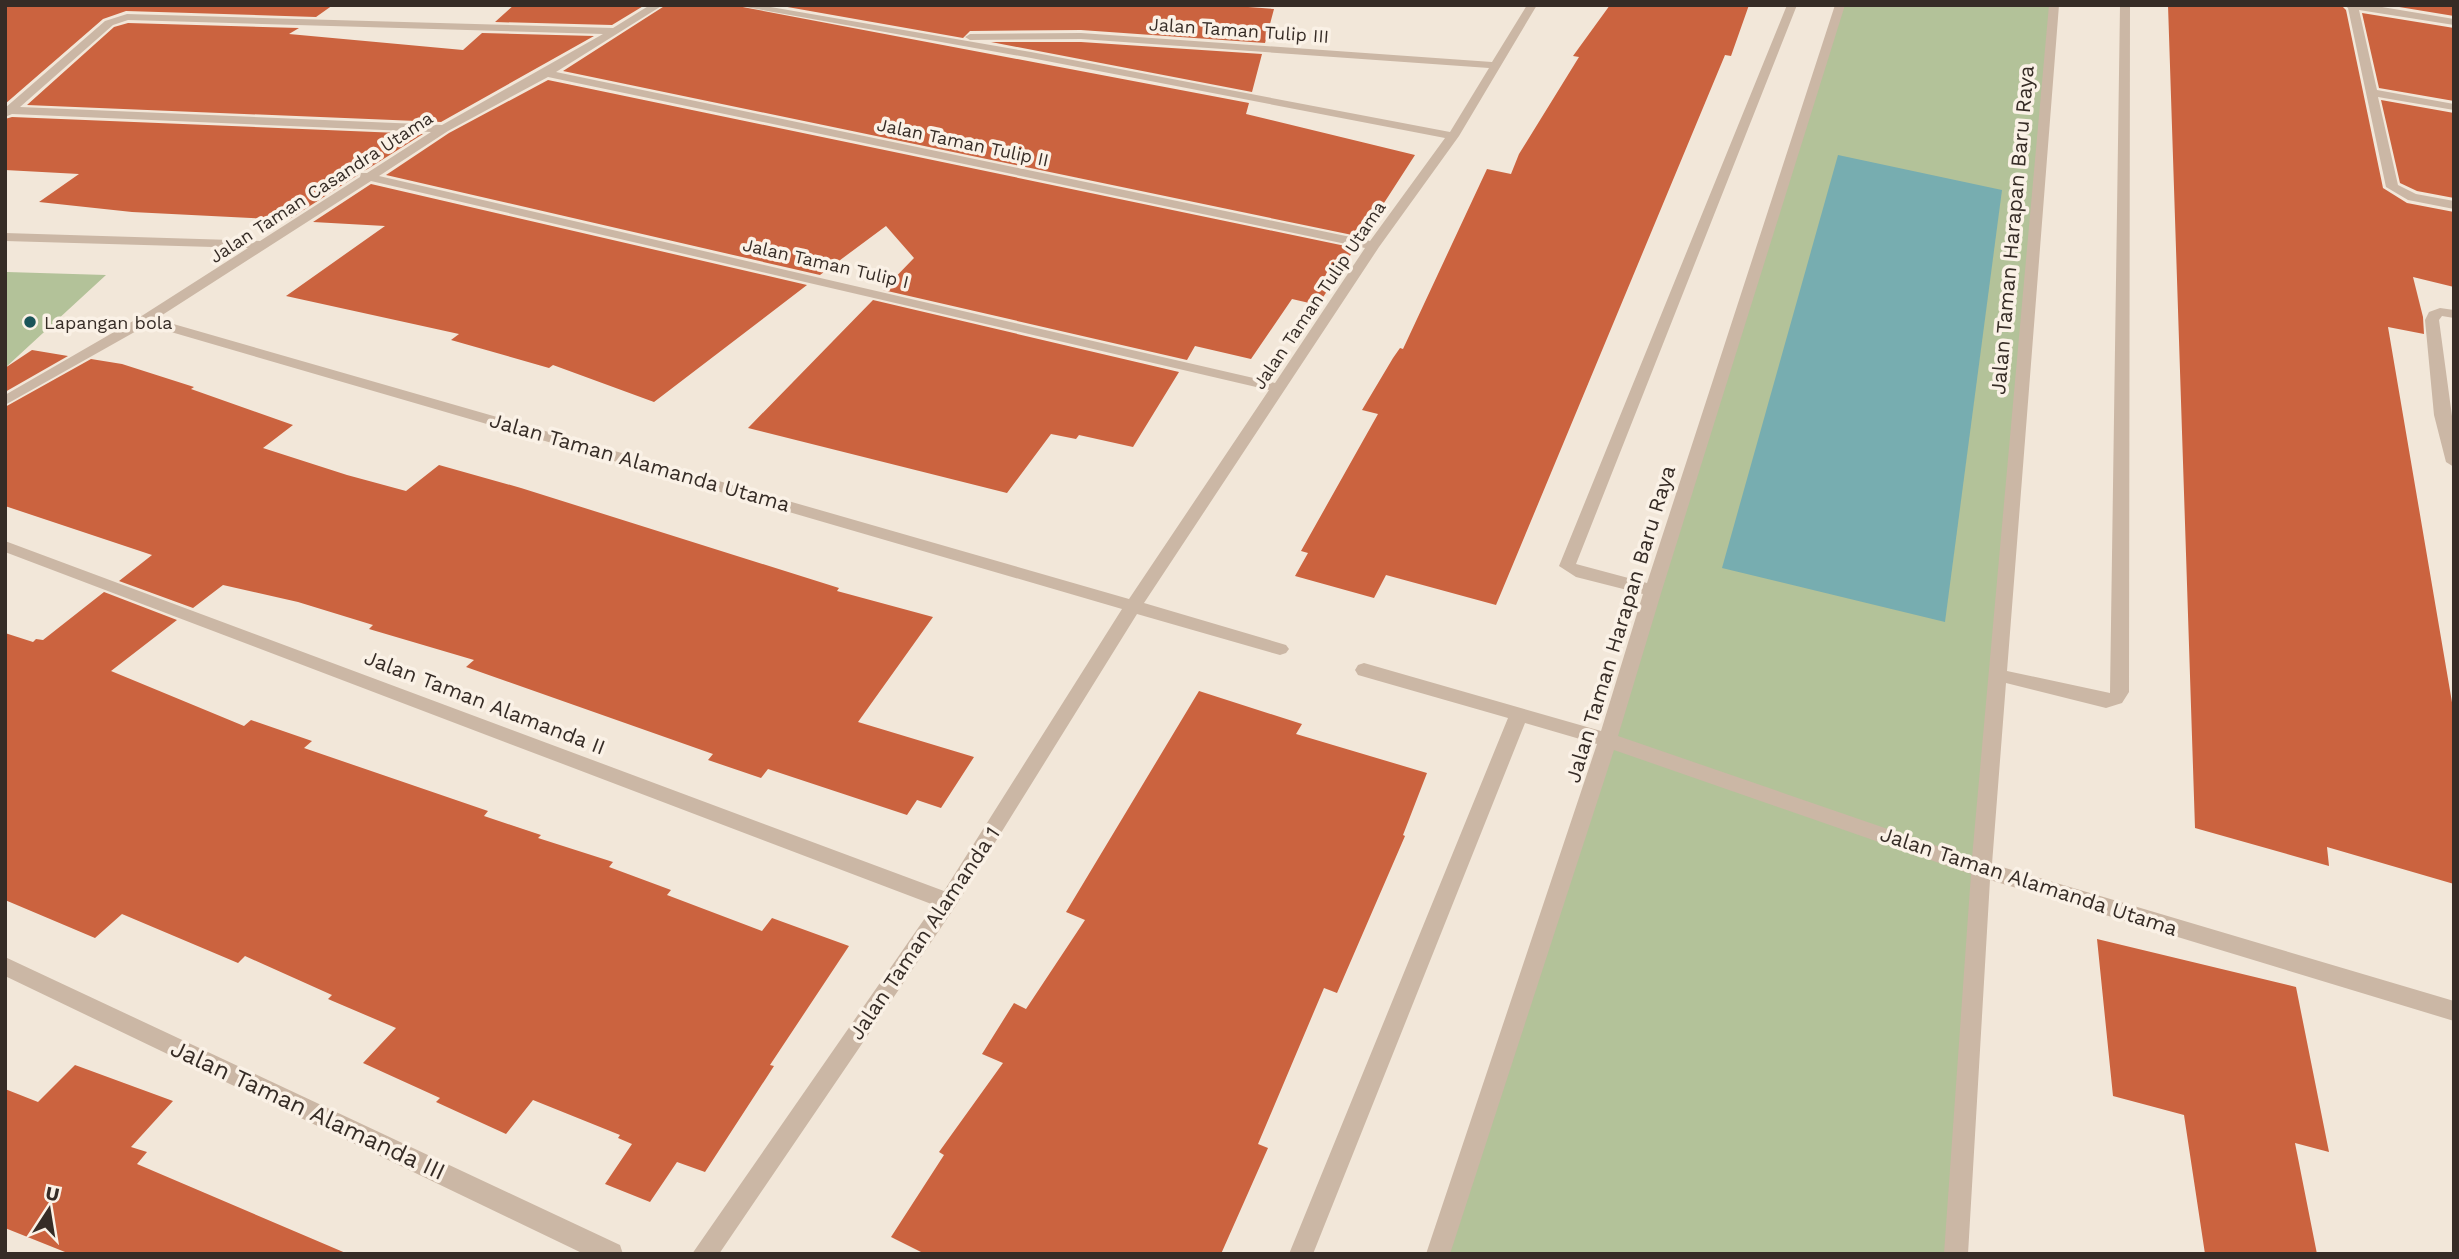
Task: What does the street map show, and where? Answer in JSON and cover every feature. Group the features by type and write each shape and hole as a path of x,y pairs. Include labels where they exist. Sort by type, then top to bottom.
{"street":[{"name":"Jalan Taman Casandra Utama","path":"5,401 145,320 365,176 546,73 658,5"},
{"name":"Jalan Taman Tulip III","path":"739,5 939,39 1452,136"},
{"name":"Jalan Taman Tulip Utama","path":"1135,605 1373,246 1452,136 1532,5"},
{"path":"1653,590 1582,573 1567,566 1792,5"},
{"name":"Jalan Taman Harapan Baru Raya","path":"1438,1254 1608,740 1653,590 1840,5"},
{"name":"Jalan Taman Harapan Baru Raya","path":"1956,1254 1981,869 2054,5"},
{"path":"1998,675 2091,699 2106,701 2116,698 2120,692 2125,5"},
{"path":"2454,22 2351,6 2373,93 2392,187 2412,197 2454,205"},
{"path":"8,112 109,23 127,17 614,30"},
{"name":"Jalan Taman Tulip III","path":"939,39 1004,35 1081,36 1494,65"},
{"name":"Jalan Taman Tulip II","path":"546,73 1373,246"},
{"path":"2373,93 2454,107"},
{"path":"8,112 444,129"},
{"name":"Jalan Taman Tulip I","path":"365,176 1279,388"},
{"path":"5,237 262,245"},
{"path":"2447,313 2434,315 2432,320 2454,462"},
{"name":"Jalan Taman Alamanda Utama","path":"145,320 1280,649"},
{"name":"Jalan Taman Alamanda II","path":"5,546 948,901"},
{"name":"Jalan Taman Alamanda 1","path":"704,1254 948,901 1135,605"},
{"name":"Jalan Taman Alamanda Utama","path":"1364,670 1608,740 1981,869 2454,1011"},
{"path":"1301,1254 1519,714"},
{"name":"Jalan Taman Alamanda III","path":"5,966 611,1254"}],"green space":[{"path":"1840,5 2055,5 1956,1254 1438,1254"},
{"name":"Lapangan bola","path":"7,272 106,275 5,368"}],"water":[{"path":"1838,155 2002,190 1945,622 1722,568"}],"building":[{"path":"5,5 333,5 316,17 126,11 103,19 5,104"},
{"path":"514,5 645,5 612,25 495,22"},
{"path":"666,5 732,5 1249,103 1246,114 1415,155 1362,237 563,71"},
{"path":"776,5 1221,5 1274,9 1265,43 1081,30 970,31 963,38"},
{"path":"1610,5 1749,5 1731,56 1725,55 1496,605 1386,575 1374,598 1295,576 1308,553 1301,551 1378,414 1362,410 1393,358 1400,348 1403,349 1487,169 1511,174 1519,154 1579,57 1573,56"},
{"path":"2168,5 2341,5 2346,10 2383,188 2407,203 2454,212 2454,287 2413,277 2423,317 2424,334 2388,327 2454,714 2454,884 2327,847 2329,866 2195,828"},
{"path":"2387,5 2454,5 2454,16"},
{"path":"2362,13 2454,28 2454,101 2379,88"},
{"path":"128,23 299,28 289,34 463,50 482,33 594,36 441,122 27,105 114,27"},
{"path":"991,42 1081,42 1262,54 1252,92"},
{"path":"548,80 1355,248 1318,305 1292,299 1251,359 1195,346 1187,360 883,290 914,258 886,226 820,275 386,175 449,133"},
{"path":"2381,100 2454,113 2454,198 2417,191 2400,183"},
{"path":"12,117 423,134 366,170 359,171 358,175 288,220 132,212 39,202 79,174 5,170 5,119"},
{"path":"371,184 807,285 654,402 553,365 549,368 451,340 459,334 286,296 385,226 313,222"},
{"path":"873,300 1179,372 1133,447 1079,435 1076,439 1051,434 1007,493 748,428"},
{"path":"32,350 68,356 5,392 5,368"},
{"path":"91,359 122,364 194,387 191,389 293,425 263,448 347,475 406,491 439,465 521,488 839,588 837,591 933,617 858,722 974,757 941,808 917,800 907,815 768,769 761,778 708,760 713,754 466,667 474,660 369,629 373,625 298,602 223,585 193,608 119,581 152,555 5,506 5,407"},
{"path":"104,592 177,620 111,671 244,726 251,720 312,741 304,748 488,811 484,816 541,835 538,838 613,862 609,867 671,890 667,895 762,931 772,918 849,946 770,1065 774,1066 705,1172 677,1162 650,1202 605,1184 632,1144 618,1138 620,1135 533,1100 506,1134 436,1102 440,1098 363,1063 396,1028 328,999 332,995 245,956 238,963 122,914 95,938 5,900 5,633 33,642 36,639 43,640"},
{"path":"1199,691 1302,724 1296,734 1427,773 1403,835 1405,836 1337,993 1324,988 1258,1144 1268,1148 1221,1254 925,1254 891,1237 944,1155 939,1152 1003,1063 982,1054 1014,1003 1026,1009 1085,920 1066,912"},
{"path":"2097,939 2296,987 2329,1152 2295,1143 2317,1254 2205,1254 2184,1115 2113,1096"},
{"path":"75,1065 173,1101 131,1147 147,1152 137,1164 348,1254 70,1254 5,1228 5,1089 38,1102"}],"place":[{"name":"Lapangan bola","path":"30,322"}]}
